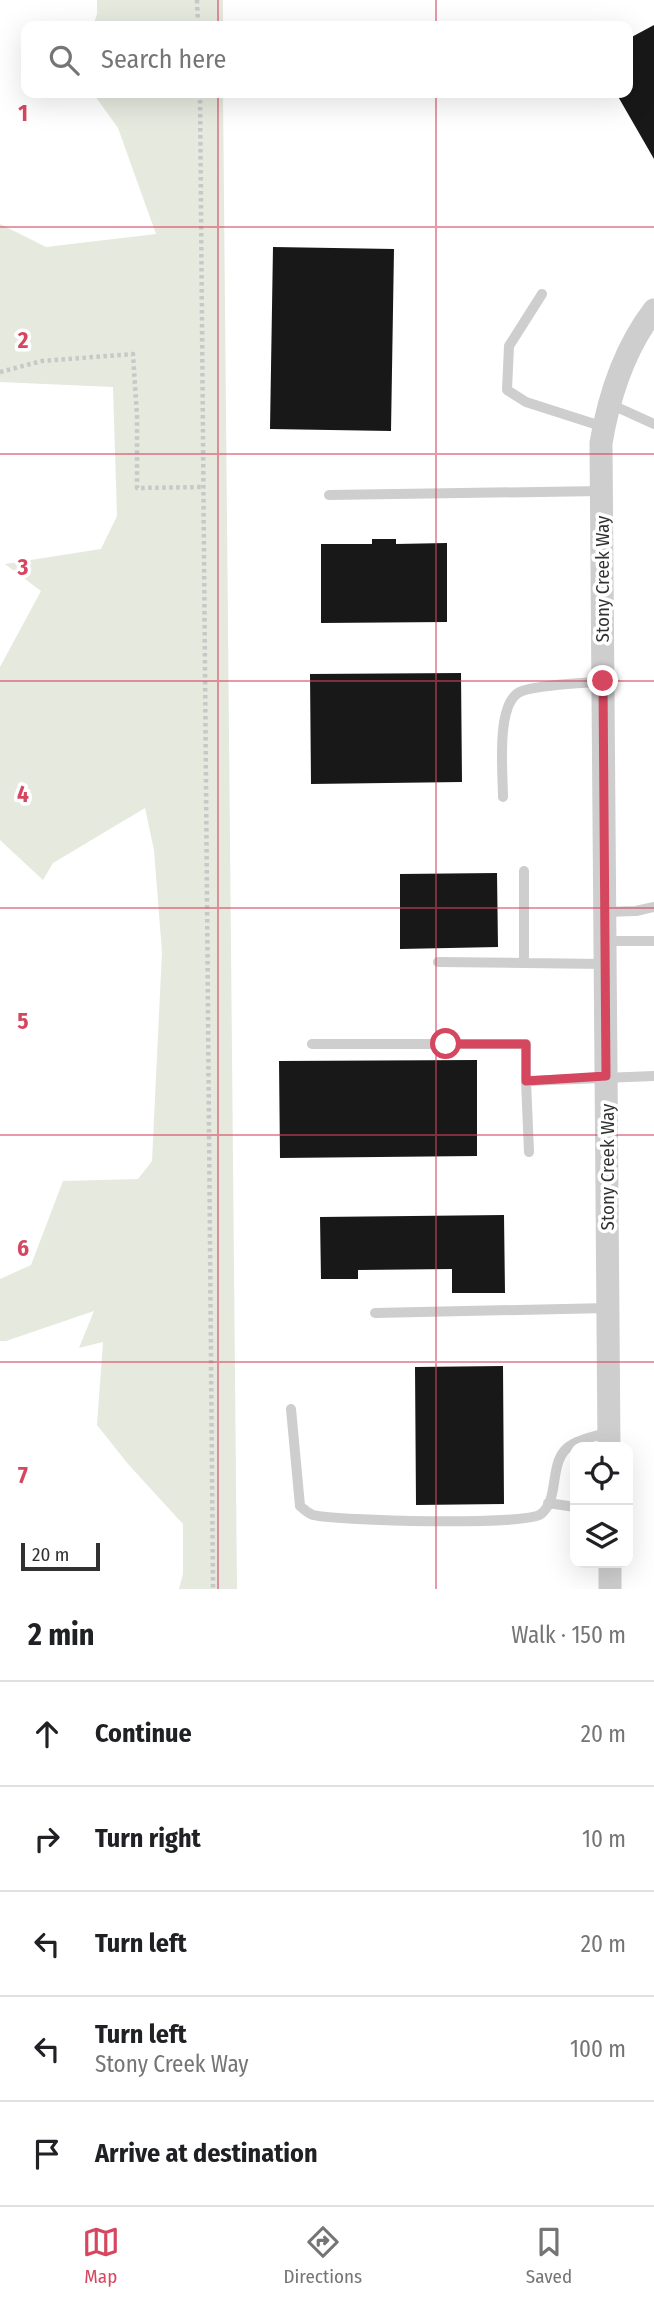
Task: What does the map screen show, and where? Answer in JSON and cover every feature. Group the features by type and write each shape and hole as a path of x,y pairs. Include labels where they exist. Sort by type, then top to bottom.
{"street":[{"name":"Stony Creek Way","path":"609,1440 601,443 610,404 630,348 654,310"},
{"path":"610,1568 610,1589"}],"lane":[{"path":"542,294 509,346 508,390 526,402 604,427"},
{"path":"610,404 654,424"},
{"path":"329,495 602,491"},
{"path":"503,797 503,720 509,702 520,691 603,681"},
{"path":"524,871 524,962"},
{"path":"605,912 636,911 654,907"},
{"path":"438,962 524,962 605,953 654,941"},
{"path":"312,1044 526,1044 529,1152"},
{"path":"526,1081 654,1076"},
{"path":"375,1313 608,1308"},
{"path":"291,1409 300,1506 309,1514 343,1519 499,1520 538,1516 548,1503 556,1462 571,1444 609,1440"},
{"path":"548,1503 570,1506"}],"path":[{"path":"197,0 198,21"},
{"path":"200,98 213,1589"},
{"path":"0,372 42,361 133,354 137,416 137,488 205,487"}],"shaded area":[{"path":"97,0 223,0 223,21 95,21"},
{"path":"97,98 223,98 237,1589 179,1589 183,1574 183,1524 128,1464 97,1425 103,1342 79,1348 94,1311 0,1341 0,1279 31,1265 63,1181 138,1179 152,1161 162,952 154,850 145,808 53,863 43,880 0,840 0,667 41,591 5,564 101,549 117,516 113,387 0,382 0,224 46,247 156,234 118,128"}],"building":[{"path":"654,25 654,159 619,98 633,98 633,36"},
{"path":"273,247 394,249 391,431 270,429"},
{"path":"372,539 396,539 396,544 447,543 447,622 321,623 321,544 372,544"},
{"path":"461,673 462,782 311,784 310,674"},
{"path":"497,873 498,947 400,949 400,874"},
{"path":"477,1060 477,1156 280,1158 279,1061"},
{"path":"504,1215 505,1293 452,1293 452,1269 358,1270 358,1279 321,1279 320,1217"},
{"path":"503,1366 504,1504 416,1505 415,1367"}],"route":[{"path":"446,1044 526,1044 526,1081 606,1076 603,681"}]}
